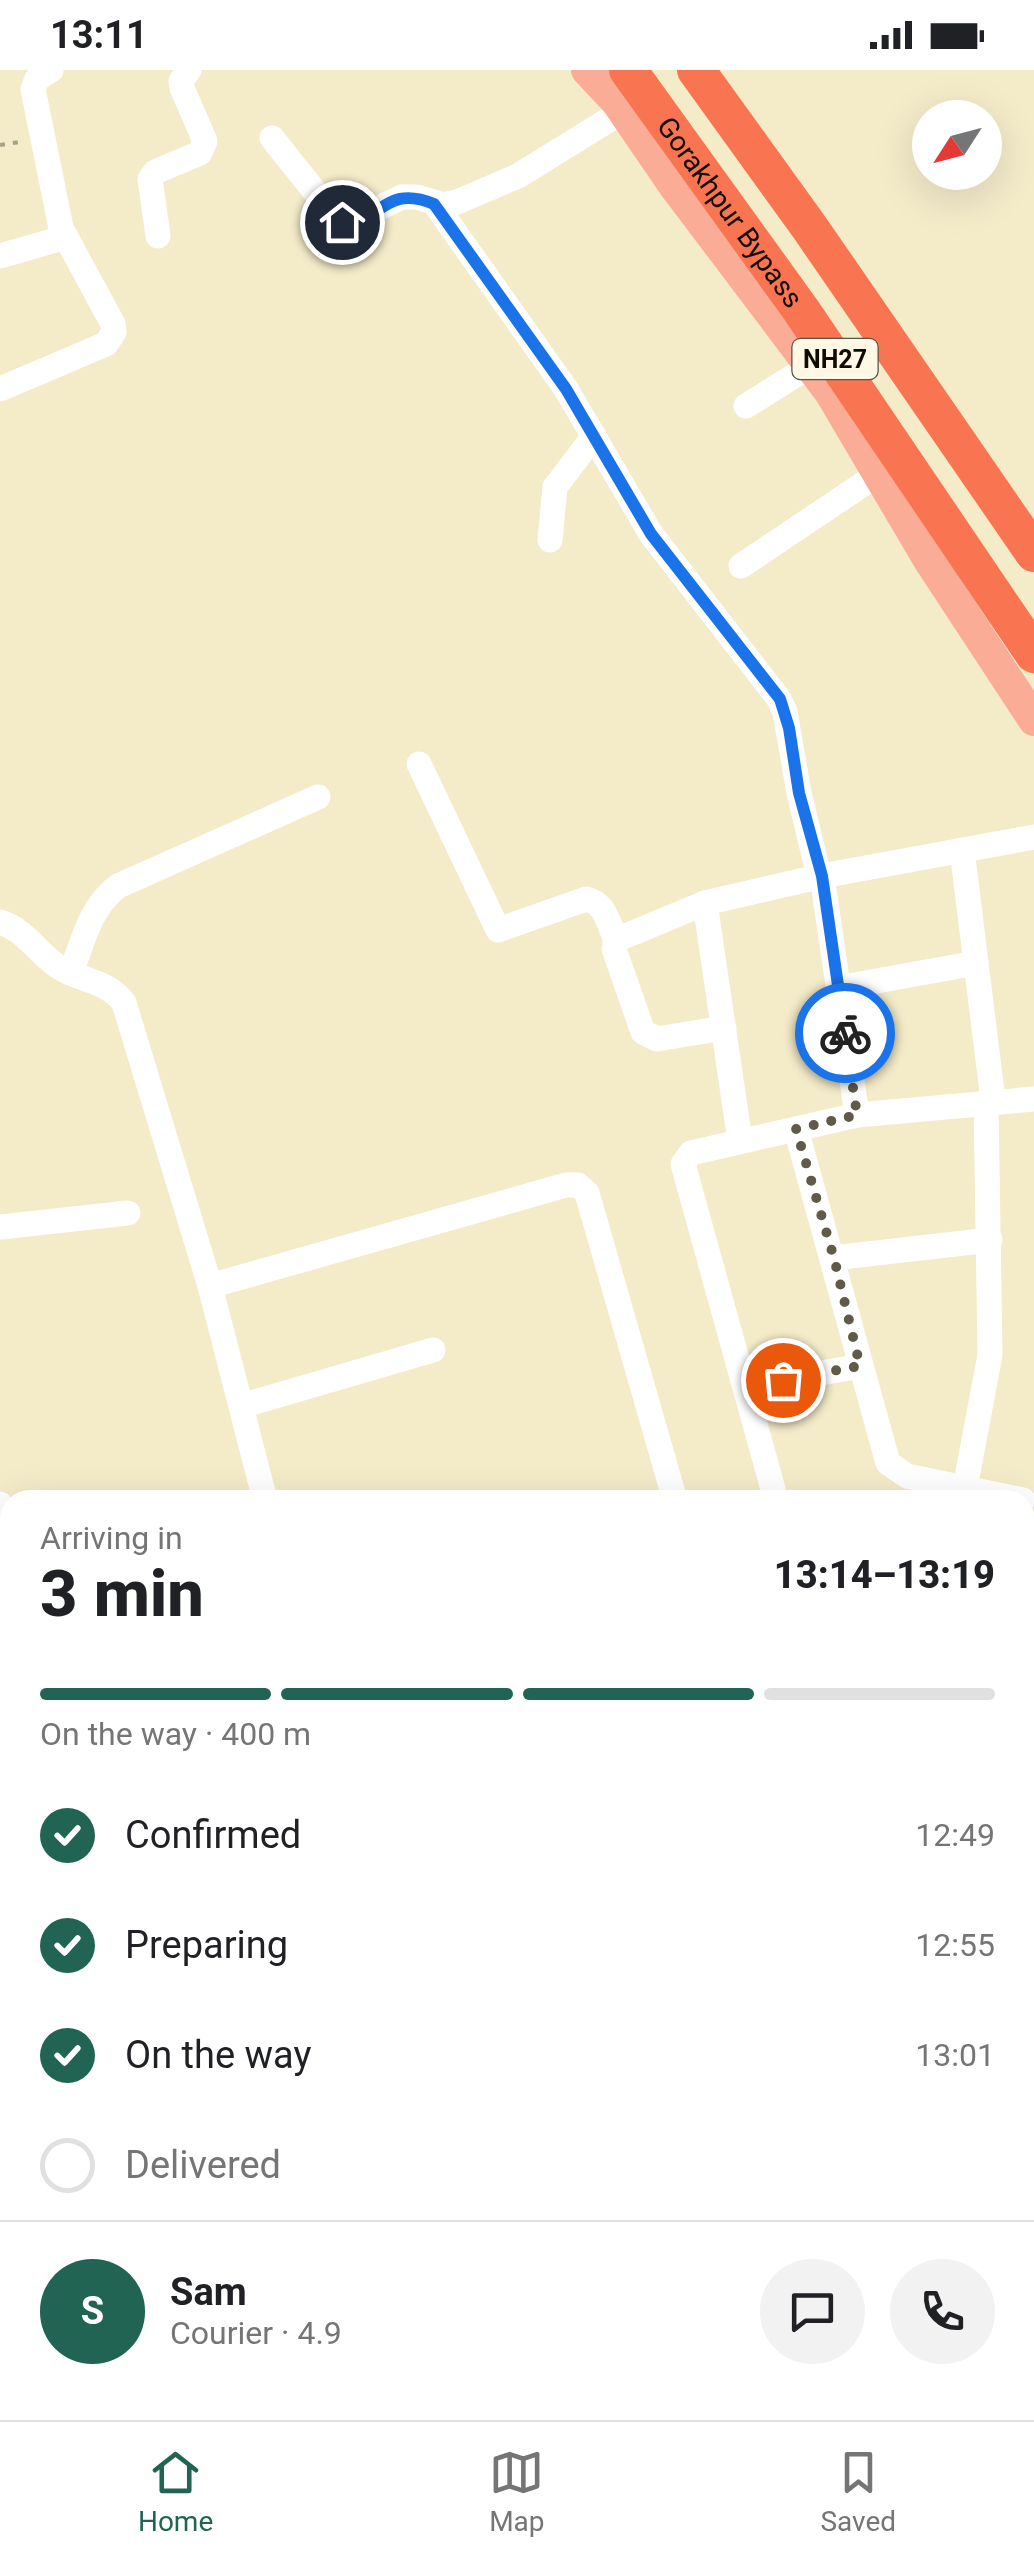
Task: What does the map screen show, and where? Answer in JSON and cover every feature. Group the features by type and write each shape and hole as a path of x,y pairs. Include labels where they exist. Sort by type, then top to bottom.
{"highway":[{"name":"Gorakhpur Bypass","path":"628,70 801,310 1034,654"},
{"name":"NH27","path":"696,70 1034,553"}],"main road":[{"path":"587,70 623,111 810,366 1034,720"}],"street":[{"path":"0,389 106,344 114,332 114,324 58,217 33,89 37,79 50,70"},
{"path":"158,236 150,178 204,148 205,141 182,88 181,81 190,70"},
{"path":"272,138 342,222 354,222 402,197 417,197 434,204 457,202 518,176 623,111"},
{"path":"434,204 512,309 594,436 651,534 780,699 821,876 857,1115"},
{"path":"0,256 66,236"},
{"path":"746,406 810,366"},
{"path":"550,540 555,487 594,436"},
{"path":"741,566 878,474"},
{"path":"418,764 498,930 586,898 594,900 601,906 616,940 614,948 644,1032 650,1038 724,1028"},
{"path":"71,973 92,915 104,897 118,886 318,798"},
{"path":"616,940 705,902 821,876 1034,837"},
{"path":"962,850 989,1101 990,1240 990,1355 962,1490"},
{"path":"705,902 740,1141"},
{"path":"0,922 20,932 53,964 108,988 124,1004 210,1286 262,1490"},
{"path":"838,988 976,964"},
{"path":"773,1490 683,1164 692,1153 857,1115 1034,1099"},
{"path":"796,1129 888,1463 907,1476 955,1490"},
{"path":"210,1286 566,1185 578,1186 587,1193 672,1490"},
{"path":"0,1227 128,1213"},
{"path":"834,1258 990,1240"},
{"path":"241,1406 433,1350"},
{"path":"745,1386 860,1366"}],"way so far":[{"path":"783,1380 860,1366 834,1258 796,1129 857,1115 845,1033"}],"route":[{"path":"342,222 354,222 402,197 417,197 434,204 566,389 651,534 780,699 789,728 799,793 822,876 845,1033"}]}
